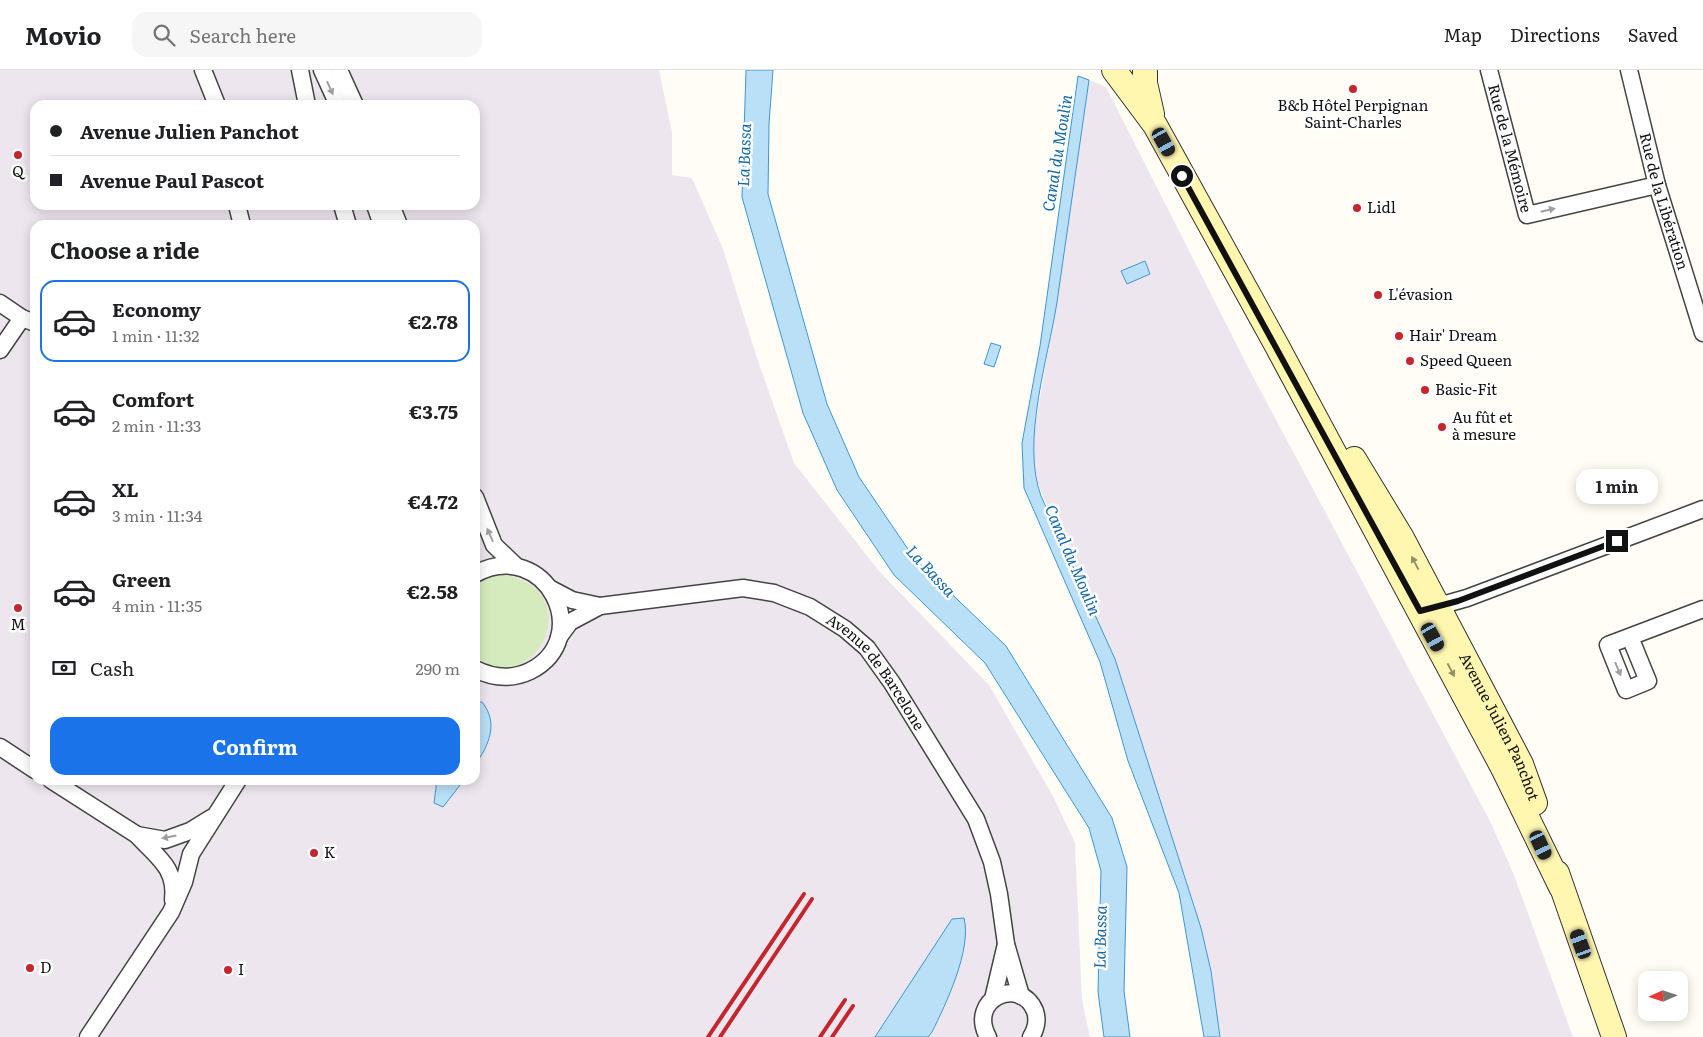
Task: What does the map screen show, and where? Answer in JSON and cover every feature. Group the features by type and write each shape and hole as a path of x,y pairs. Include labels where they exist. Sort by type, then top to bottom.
{"main road":[{"name":"Avenue Julien Panchot","path":"1114,70 1155,126 1277,346 1429,609 1561,887 1614,1037"},
{"name":"Avenue Julien Panchot","path":"1146,70 1145,83 1155,126"}],"street":[{"path":"203,70 215,100"},
{"path":"300,70 306,100"},
{"path":"322,70 336,100"},
{"path":"339,70 353,100"},
{"path":"348,70 359,100"},
{"name":"Rue de la Mémoire","path":"1489,70 1527,215 1656,185"},
{"name":"Rue de la Libération","path":"1629,70 1656,185 1703,332"},
{"path":"380,210 389,220"},
{"path":"0,350 28,320 3,305"},
{"path":"1429,609 1467,598 1703,509"},
{"path":"480,510 494,545 516,566"},
{"path":"480,571 501,565 516,566 536,574 551,589 572,600 600,606"},
{"name":"Avenue de Barcelone","path":"600,606 697,592 743,588 774,593 810,607 845,628 868,648 892,683 976,819 996,878 1006,944"},
{"path":"551,589 558,604 561,620 558,637"},
{"path":"480,671 496,676 523,674 545,660 558,637 570,622 600,606"},
{"path":"1630,637 1703,609"},
{"path":"2,754 30,768"},
{"path":"59,785 137,835 172,873 174,888 171,912"},
{"path":"88,1037 171,912 184,882 191,854 235,785"},
{"path":"137,835 166,840 190,831 213,817"},
{"path":"1006,944 1021,996"},
{"path":"993,999 1006,944"},
{"path":"973,1037 982,1021 987,1005 993,999 1007,993 1021,996 1033,1007 1037,1032"},
{"path":"982,1021 988,1037"}],"shaded area":[{"path":"0,70 659,70 672,132 672,175 692,178 723,249 757,358 794,463 879,571 989,685 1054,798 1075,843 1082,1000 1090,1037 0,1037"},
{"path":"1089,80 1106,87 1249,369 1490,821 1514,875 1573,1037 1220,1037 1211,971 1194,904 1131,715 1037,481 1032,443 1054,317"}],"green space":[{"path":"504,575 530,585 544,601 549,620 544,639 533,655 517,665 497,667 480,658 480,582 490,577"}],"water":[{"name":"La Bassa","path":"746,70 773,70 769,124 768,194 827,404 859,477 914,558 1006,646 1112,818 1127,867 1124,991 1130,1037 1104,1037 1098,992 1101,871 1089,828 985,663 894,575 837,490 803,413 742,197"},
{"path":"1078,76 1089,80 1057,302 1038,400 1034,451 1036,474 1041,496 1115,659 1201,928 1211,971 1220,1037 1204,1037 1179,893 1128,761 1100,662 1024,488 1022,443 1040,346"},
{"path":"1145,261 1150,274 1127,284 1121,271"},
{"path":"991,343 1001,346 994,367 984,364"},
{"path":"480,702 482,702 487,710 491,726 488,742 480,757"},
{"path":"436,785 460,785 443,807 434,803"},
{"path":"964,918 964,945 961,960 944,1007 932,1032 928,1037 875,1037 952,919"}],"railway":[{"path":"708,1037 804,894"},
{"path":"720,1037 812,899"},
{"path":"820,1037 845,1000"},
{"path":"832,1037 853,1006"}],"place":[{"name":"B&b Hôtel Perpignan Saint-Charles","path":"1353,89"},
{"name":"Q","path":"18,155"},
{"name":"Lidl","path":"1357,208"},
{"name":"L'évasion","path":"1378,295"},
{"name":"Hair' Dream","path":"1399,336"},
{"name":"Speed Queen","path":"1410,361"},
{"name":"Basic-Fit","path":"1425,390"},
{"name":"Au fût et à mesure","path":"1442,427"},
{"name":"M","path":"18,608"},
{"name":"K","path":"314,853"},
{"name":"D","path":"30,968"},
{"name":"I","path":"228,970"}],"route":[{"path":"1182,176 1277,346 1420,611 1458,601 1617,541"}],"water label":[{"name":"Canal du Moulin","path":"1057,153"},
{"name":"Canal du Moulin","path":"1073,560"}]}
